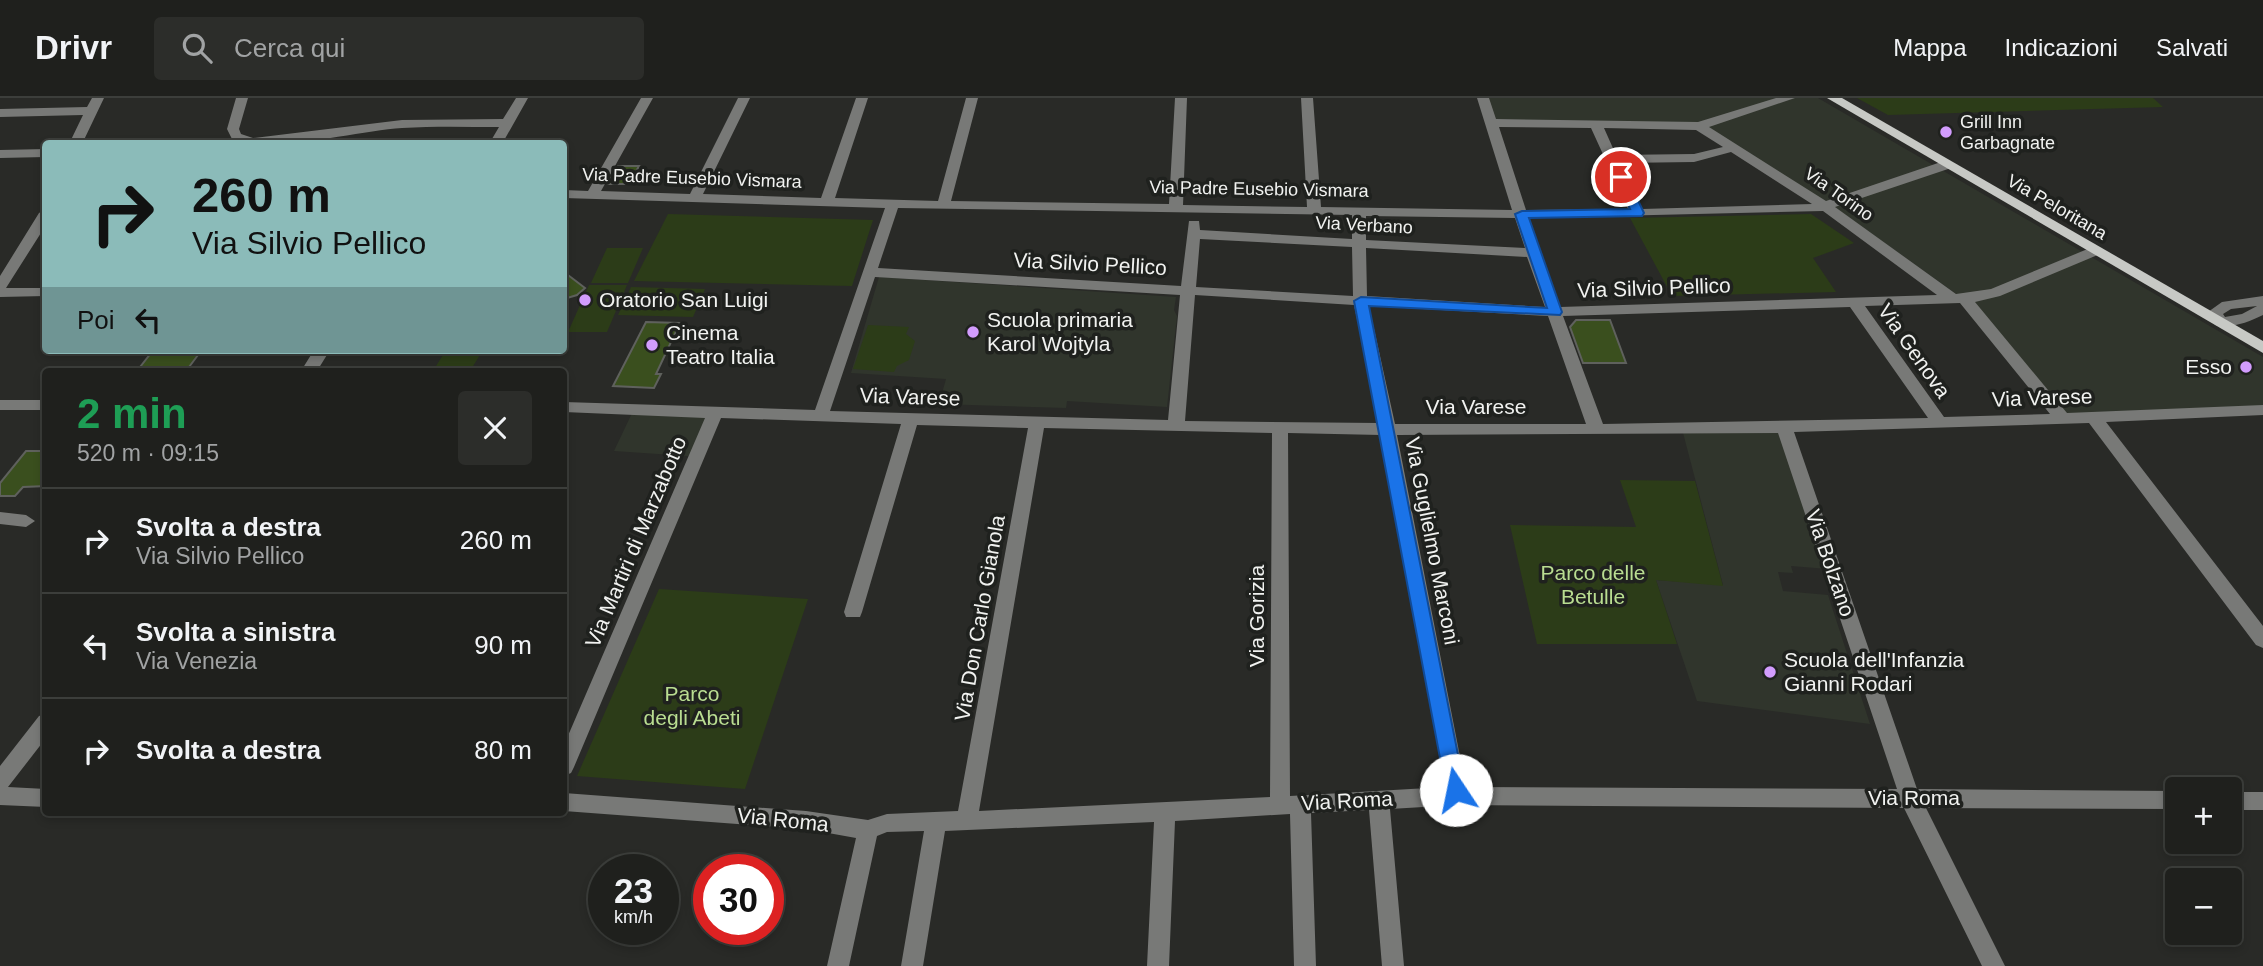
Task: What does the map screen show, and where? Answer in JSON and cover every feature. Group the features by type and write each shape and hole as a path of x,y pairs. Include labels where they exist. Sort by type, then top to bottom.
{"main road":[{"name":"Via Peloritana","path":"1833,98 2263,348"}],"street":[{"path":"77,140 98,98"},
{"path":"242,98 233,129 242,140"},
{"path":"497,140 522,98"},
{"path":"592,195 648,98"},
{"path":"695,198 744,98"},
{"path":"827,201 862,98"},
{"path":"944,203 972,98"},
{"path":"1176,207 1181,98"},
{"path":"1307,98 1314,209"},
{"path":"1483,98 1533,253 1596,428"},
{"path":"1489,122 1699,126 1789,98"},
{"path":"0,113 91,111"},
{"path":"280,140 388,125 507,123"},
{"path":"1597,125 1637,213"},
{"name":"Via Torino","path":"1699,126 1826,207 1959,299 2062,418"},
{"path":"1613,159 1694,158 1733,148"},
{"path":"0,153 42,153"},
{"name":"Via Padre Eusebio Vismara","path":"567,194 893,204 1522,214 1637,213 1826,207 1946,165"},
{"path":"821,415 893,204"},
{"path":"1176,426 1195,208"},
{"name":"Via Guglielmo Marconi","path":"1359,210 1361,301 1388,428 1457,796"},
{"path":"0,286 42,220"},
{"name":"Via Verbano","path":"1193,234 1533,253"},
{"name":"Via Silvio Pellico","path":"870,272 1556,312 1959,299 1995,293 2095,251"},
{"path":"0,293 42,292"},
{"path":"2263,301 2217,308 2215,312 2220,322 2246,318 2263,309"},
{"name":"Via Genova","path":"1855,303 1939,422"},
{"path":"0,405 42,405"},
{"name":"Via Varese","path":"567,407 1176,426 1388,428 1784,427 2263,410"},
{"name":"Via Martiri di Marzabotto","path":"567,760 716,411"},
{"path":"2093,417 2263,640"},
{"path":"853,612 911,418"},
{"name":"Via Don Carlo Gianola","path":"967,822 1037,422"},
{"name":"Via Gorizia","path":"1280,426 1290,804 1305,966"},
{"name":"Via Bolzano","path":"1784,427 1910,798 1994,966"},
{"path":"0,518 26,521"},
{"path":"0,782 42,727"},
{"path":"0,796 42,798"},
{"name":"Via Roma","path":"567,802 806,820 868,830 887,823 967,822 1457,796 2165,800"},
{"path":"1379,799 1393,966"},
{"path":"2242,801 2263,801"},
{"path":"1158,966 1165,811"},
{"path":"912,966 936,823"},
{"path":"838,966 868,830"}],"shaded area":[{"path":"1484,98 1818,98 2263,357 2263,410 2063,416 1962,298 1834,207 1693,124 1488,119"},
{"name":"Scuola primaria Karol Wojtyla","path":"879,277 1176,297 1174,310 1177,316 1167,407 1067,401 1066,408 939,404 946,379 851,373"},
{"path":"634,409 720,412 702,457 614,451"},
{"path":"1682,429 1782,429 1828,569 1791,566 1793,573 1778,572 1783,591 1828,595 1870,724 1697,701 1656,580 1723,585"}],"green space":[{"path":"1857,98 2153,98 2163,107 1888,115"},
{"path":"668,214 873,220 852,286 634,281"},
{"path":"1811,214 1854,243 1813,258 1836,292 1672,296 1630,218"},
{"path":"607,248 643,248 628,283 591,283"},
{"path":"589,285 627,285 607,332 568,332"},
{"path":"631,287 705,289 693,317 618,315"},
{"path":"868,325 909,327 906,334 915,341 909,360 897,366 894,372 853,369"},
{"path":"444,354 481,354 472,368 435,368"},
{"name":"Parco delle Betulle","path":"1620,480 1695,481 1723,586 1656,580 1677,644 1537,644 1510,525 1636,527"},
{"name":"Parco degli Abeti","path":"659,589 808,599 745,789 577,776"}],"building":[{"path":"618,166 639,166 629,184 608,184"},
{"path":"567,274 585,288 577,295 567,298"},
{"path":"1576,320 1610,320 1626,363 1583,363 1570,327"},
{"name":"Cinema Teatro Italia","path":"646,322 680,323 656,374 661,374 654,388 613,386"},
{"path":"150,354 198,355 188,368 139,368"},
{"path":"26,451 42,451 42,486 23,487 15,496 0,496 0,483"}],"place":[{"name":"Grill Inn Garbagnate","path":"1946,132"},
{"name":"Oratorio San Luigi","path":"585,300"},
{"name":"Scuola primaria Karol Wojtyla","path":"973,332"},
{"name":"Cinema Teatro Italia","path":"652,345"},
{"name":"Esso","path":"2246,367"},
{"name":"Scuola dell'Infanzia Gianni Rodari","path":"1770,672"}],"route":[{"path":"1456,790 1388,428 1361,301 1556,312 1533,253 1522,214 1637,213 1621,177"}]}
